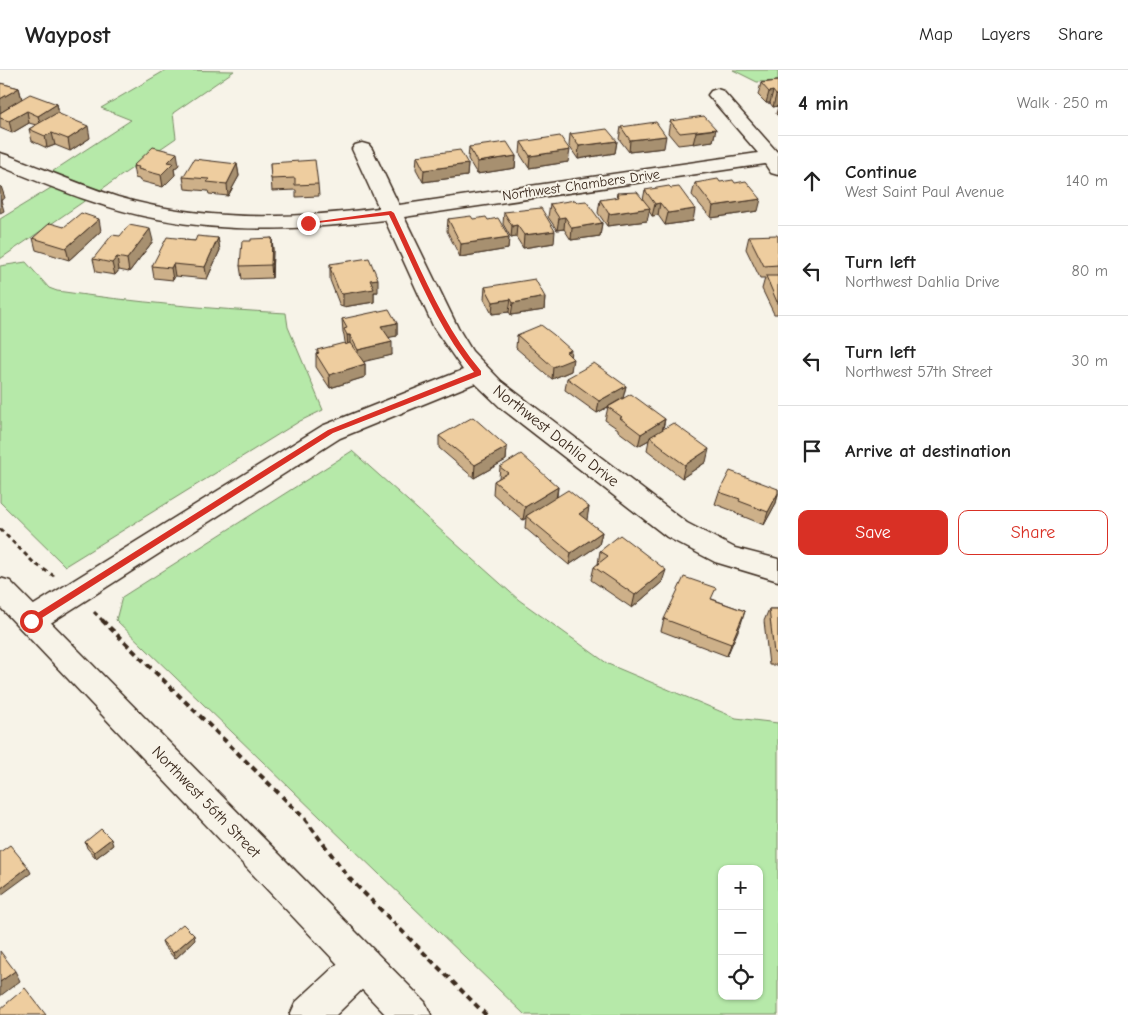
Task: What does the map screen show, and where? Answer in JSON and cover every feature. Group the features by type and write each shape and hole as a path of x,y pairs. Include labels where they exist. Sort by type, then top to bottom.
{"street":[{"path":"717,96 774,163"},
{"name":"Northwest Dahlia Drive","path":"362,149 446,328 464,356 478,373 510,402 677,530 704,547 731,559 778,570"},
{"name":"Northwest Chambers Drive","path":"0,159 91,196 147,211 179,217 242,223 335,220 774,163"},
{"path":"31,621 330,432 478,373"},
{"name":"Northwest 56th Street","path":"0,589 412,1015"},
{"path":"308,1015 363,964"}],"path":[{"path":"0,529 34,563 47,570 106,623 304,818 348,878 486,1015"}],"green space":[{"path":"166,70 234,71 173,113 176,138 0,259 0,219 59,183 44,177 131,120 101,108"},
{"path":"733,70 778,70 778,81 757,82"},
{"path":"26,262 49,288 57,291 172,305 286,313 288,327 323,410 300,421 65,566 0,502 0,266"},
{"path":"352,451 519,600 608,664 736,718 778,723 778,1015 525,1015 116,620 122,597"}],"building":[{"path":"778,81 778,95 773,91 769,92 761,83"},
{"path":"0,83 19,88 0,99"},
{"path":"30,94 57,104 38,116 27,111 9,121 0,118 0,113"},
{"path":"57,113 88,126 68,139 52,133 45,136 29,129"},
{"path":"704,116 716,129 680,133 670,121"},
{"path":"656,122 666,136 630,140 621,127"},
{"path":"607,129 617,141 579,146 570,134"},
{"path":"560,136 570,150 530,156 521,142"},
{"path":"507,142 516,156 477,162 469,147"},
{"path":"153,147 177,153 168,162 173,163 161,175 133,166"},
{"path":"460,150 468,164 424,170 417,156"},
{"path":"194,159 237,164 227,184 207,182 209,179 183,177"},
{"path":"315,160 318,184 295,185 295,178 271,179 270,163"},
{"path":"718,179 720,182 733,180 735,183 746,181 761,199 713,206 695,183"},
{"path":"669,186 671,188 679,187 695,209 668,213 660,203 655,204 645,190"},
{"path":"637,192 650,208 609,214 600,200 619,197 617,193"},
{"path":"575,200 577,202 586,201 602,223 572,228 565,217 559,218 550,204"},
{"path":"541,208 555,231 524,235 517,225 512,226 504,212"},
{"path":"81,213 99,219 66,248 33,238 50,223 64,227"},
{"path":"471,216 473,219 486,217 488,220 498,218 509,237 461,244 448,219"},
{"path":"129,225 150,229 127,259 117,257 112,263 93,259 112,235 120,236"},
{"path":"777,235 778,265 764,266 749,236"},
{"path":"197,236 218,238 205,267 173,264 171,268 152,266 167,237 195,241"},
{"path":"272,238 271,265 240,266 242,241"},
{"path":"369,258 378,279 370,280 374,289 340,293 330,264"},
{"path":"766,276 778,276 778,302 777,302"},
{"path":"535,279 545,297 513,303 511,299 493,302 485,287"},
{"path":"389,309 397,323 381,326 392,342 358,350 350,335 347,335 344,329 347,328 342,319"},
{"path":"541,325 571,350 566,352 573,359 553,367 517,335"},
{"path":"344,343 345,345 350,343 365,364 329,375 316,354 319,353 317,350"},
{"path":"594,363 626,386 599,401 567,378"},
{"path":"631,394 665,419 641,434 608,407"},
{"path":"473,417 507,447 475,465 439,436"},
{"path":"673,423 709,449 685,465 650,437"},
{"path":"521,454 558,487 525,507 494,481 508,473 500,467"},
{"path":"730,471 778,489 778,493 768,512 719,492"},
{"path":"568,490 589,507 579,514 602,532 571,553 526,516"},
{"path":"620,535 666,570 635,595 594,567 608,556 600,551"},
{"path":"684,577 716,588 711,599 745,611 731,644 664,619"},
{"path":"769,609 778,609 778,653 774,653"},
{"path":"101,829 111,839 94,852 85,842"},
{"path":"10,845 28,867 0,889 0,852"},
{"path":"183,924 194,935 173,953 162,941"},
{"path":"0,951 15,971 0,982"},
{"path":"25,988 46,1015 0,1015 0,1009"}],"route":[{"path":"31,621 330,432 356,420 478,373 454,342 446,328 391,213 308,223"}]}
